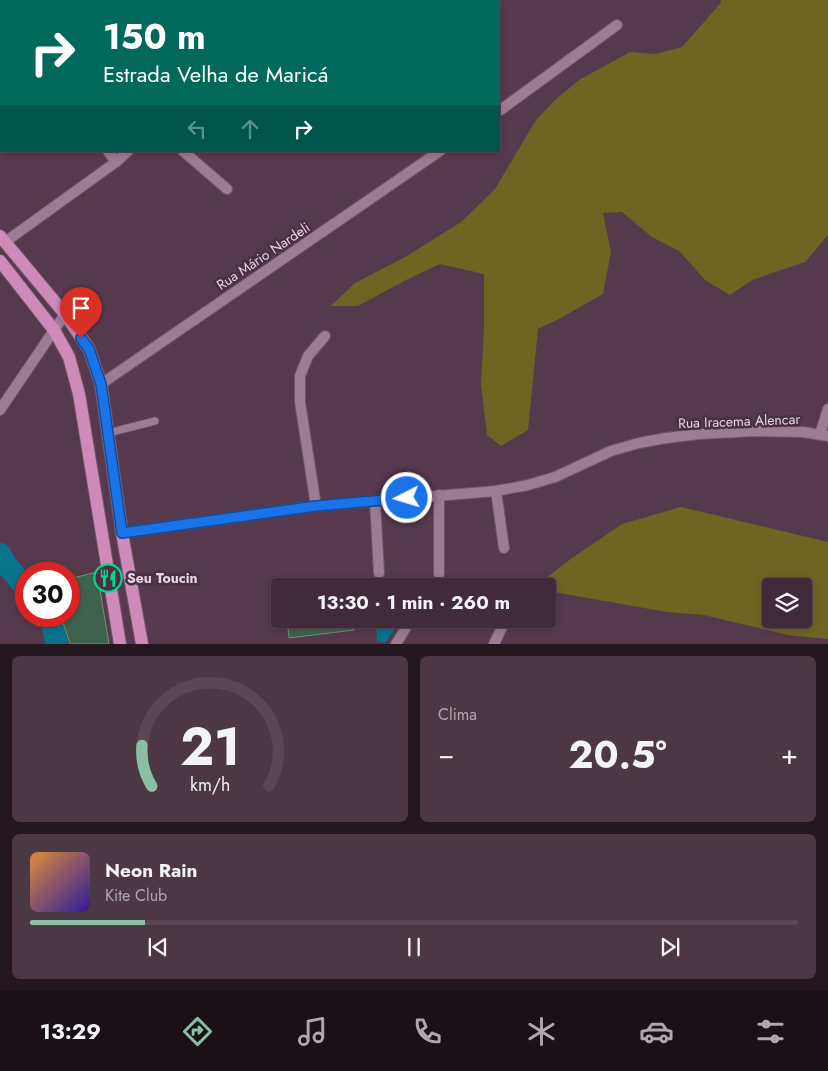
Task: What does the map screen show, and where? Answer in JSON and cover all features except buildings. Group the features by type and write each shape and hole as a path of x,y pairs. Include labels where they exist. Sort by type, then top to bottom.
{"main road":[{"path":"2,239 65,314 89,349 101,384 122,533 142,643"},
{"path":"0,260 54,330 69,357 79,394 120,644"}],"street":[{"path":"500,110 617,24"},
{"path":"109,152 116,162"},
{"path":"2,239 116,162 127,152"},
{"path":"184,152 227,189"},
{"name":"Rua Mário Nardeli","path":"101,384 439,152"},
{"path":"0,410 65,314"},
{"path":"316,506 300,402 300,376 308,356 325,336"},
{"path":"824,435 828,409"},
{"name":"Rua Iracema Alencar","path":"122,533 316,506 496,491 528,485 555,477 611,451 666,438 755,431 804,432 824,435"},
{"path":"496,491 504,548"},
{"path":"439,495 439,574"},
{"path":"375,501 379,573"},
{"path":"396,644 406,628"},
{"path":"494,644 502,628"}],"lane":[{"path":"108,433 155,421"}],"shaded area":[{"path":"721,0 828,0 828,235 805,262 752,280 730,295 705,280 679,251 652,237 622,212 603,213 611,252 603,294 538,329 528,430 501,446 487,435 481,384 484,274 440,264 358,306 331,306 355,283 407,256 461,222 495,189 536,120 555,100 579,80 630,52 656,54 682,47 720,4"},
{"path":"681,507 828,542 828,639 788,635 704,615 667,612 556,592 556,578 546,578 622,524"}],"water":[{"path":"376,628 396,628 385,643 377,641"}],"waterway":[{"path":"0,554 15,575"},
{"path":"53,627 57,644"}],"place":[{"name":"Seu Toucin","path":"108,578"}],"route":[{"path":"81,338 89,349 101,384 122,533 316,506 407,498"}]}
